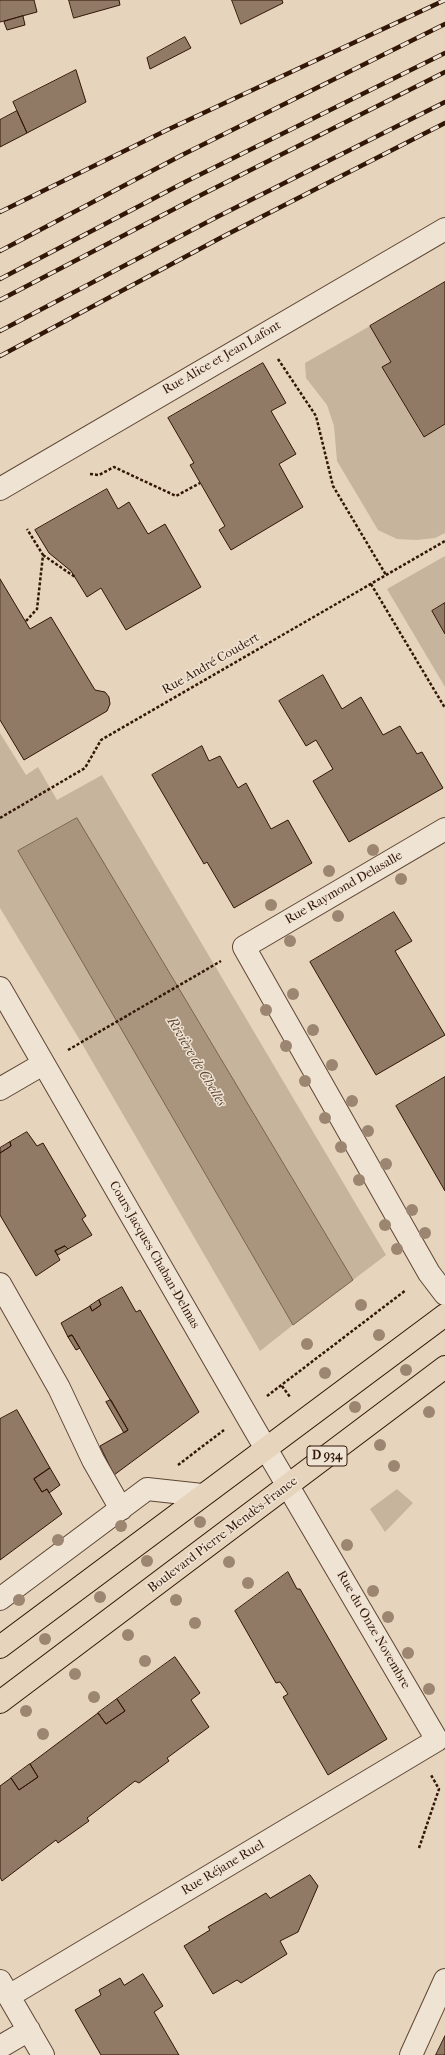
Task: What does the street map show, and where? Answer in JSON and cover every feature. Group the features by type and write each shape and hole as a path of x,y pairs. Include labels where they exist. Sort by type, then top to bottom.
{"main road":[{"path":"0,1647 445,1315"},
{"name":"Boulevard Pierre Mendès-France","path":"0,1702 445,1367"}],"street":[{"name":"Rue Alice et Jean Lafont","path":"0,488 445,229"},
{"name":"Rue Raymond Delasalle","path":"429,1273 244,947 445,829"},
{"name":"Cours Jacques Chaban-Delmas","path":"0,988 266,1448 310,1521"},
{"path":"0,1089 43,1064"},
{"path":"429,1273 445,1294"},
{"path":"0,1284 6,1310 59,1388 93,1460 121,1509"},
{"path":"0,1599 147,1489 202,1495"},
{"name":"Rue du Onze Novembre","path":"310,1521 437,1740"},
{"name":"Rue Réjane Ruel","path":"4,1989 437,1740"},
{"path":"411,2055 445,1980"},
{"path":"4,1989 43,2055"},
{"path":"0,2047 29,2030"}],"path":[{"path":"275,354 316,416 333,486 386,575"},
{"path":"90,474 99,475 114,467 176,496 200,483"},
{"path":"27,529 44,555 75,577"},
{"name":"Rue André Coudert","path":"0,818 85,768 101,740 445,540"},
{"path":"26,621 37,608 44,555"},
{"path":"371,584 445,708"},
{"path":"81,1042 215,964"},
{"path":"263,1400 429,1273"},
{"path":"282,1386 294,1402"},
{"path":"147,1489 229,1426"},
{"path":"417,1752 439,1789 419,1848"}],"shaded area":[{"path":"370,326 391,362 382,367 423,437 445,424 445,533 435,538 417,540 397,539 378,530 337,461 334,426 327,405 306,378 305,363"},
{"path":"445,556 445,603 432,611 445,634 445,687 387,589"},
{"path":"0,733 26,775 38,767 57,800 102,775 386,1255 353,1280 77,818 18,851 293,1325 260,1351 81,1042 0,908"},
{"path":"397,1489 413,1503 385,1532 370,1509"}],"water":[{"name":"Rivière de Chelles","path":"77,818 353,1280 293,1325 18,851"}],"building":[{"path":"0,0 34,0 37,12 0,22"},
{"path":"69,0 119,0 120,5 74,18"},
{"path":"232,0 282,0 283,3 241,24"},
{"path":"23,16 25,25 7,30 4,22"},
{"path":"185,37 191,48 150,69 147,58"},
{"path":"76,70 86,102 27,133 13,102"},
{"path":"17,111 27,133 0,147 0,120"},
{"path":"445,282 445,424 424,437 382,367 391,362 370,326"},
{"path":"263,363 286,403 271,411 296,454 279,464 303,507 231,550 219,530 225,526 190,465 194,463 168,418"},
{"path":"107,489 118,509 129,502 148,534 165,524 201,587 126,630 101,588 87,597 71,571 49,553 35,530"},
{"path":"0,579 30,629 51,617 95,690 105,692 109,697 110,704 107,711 24,760 0,720"},
{"path":"445,603 445,634 432,611"},
{"path":"323,675 342,709 361,697 383,735 400,726 417,754 422,752 443,788 349,842 313,781 333,769 316,740 306,746 279,701"},
{"path":"202,746 209,761 220,756 238,788 246,783 271,829 288,820 312,863 234,908 207,862 204,864 152,775"},
{"path":"394,912 412,941 395,951 445,1035 376,1075 310,962"},
{"path":"445,1077 445,1191 396,1106"},
{"path":"27,1132 37,1146 43,1143 86,1216 82,1219 92,1235 68,1249 65,1246 55,1251 60,1260 36,1276 0,1215 0,1153 11,1146 10,1142"},
{"path":"10,1142 11,1146 0,1153 0,1148"},
{"path":"65,1246 68,1249 58,1255 55,1251"},
{"path":"122,1287 136,1312 140,1310 199,1412 114,1475 100,1446 128,1430 72,1335 68,1337 61,1323 90,1306 92,1311 101,1305 99,1300"},
{"path":"99,1300 101,1305 92,1311 90,1306"},
{"path":"72,1335 80,1348 76,1350 68,1337"},
{"path":"111,1400 128,1430 124,1433 106,1402"},
{"path":"17,1410 50,1468 34,1479 42,1492 47,1489 62,1514 0,1560 0,1419"},
{"path":"50,1468 60,1485 49,1493 47,1489 42,1492 34,1479"},
{"path":"288,1572 297,1589 300,1589 387,1739 328,1775 283,1697 288,1694 280,1682 276,1683 235,1611"},
{"path":"175,1657 200,1693 191,1700 209,1727 167,1758 169,1761 139,1783 135,1781 87,1818 89,1821 58,1843 56,1840 2,1881 0,1877 0,1786 11,1778 19,1790 38,1777 30,1764 98,1713 106,1724 125,1711 117,1699"},
{"path":"117,1699 125,1711 106,1724 98,1713"},
{"path":"30,1764 38,1777 19,1790 11,1778"},
{"path":"310,1875 318,1886 298,1932 280,1941 287,1954 241,1983 237,1980 213,1994 184,1946 210,1930 208,1927 266,1893 270,1898"},
{"path":"143,1974 163,2006 154,2012 179,2055 101,2055 75,2010 101,1995 99,1990 120,1978 124,1985"},
{"path":"445,2036 445,2055 436,2055"}],"railway":[{"path":"0,212 167,130 445,0"},
{"path":"0,251 182,155 445,24"},
{"path":"0,279 187,181 445,53"},
{"path":"0,300 201,195 445,72"},
{"path":"0,331 215,218 445,102"},
{"path":"0,356 224,236 445,123"}]}
